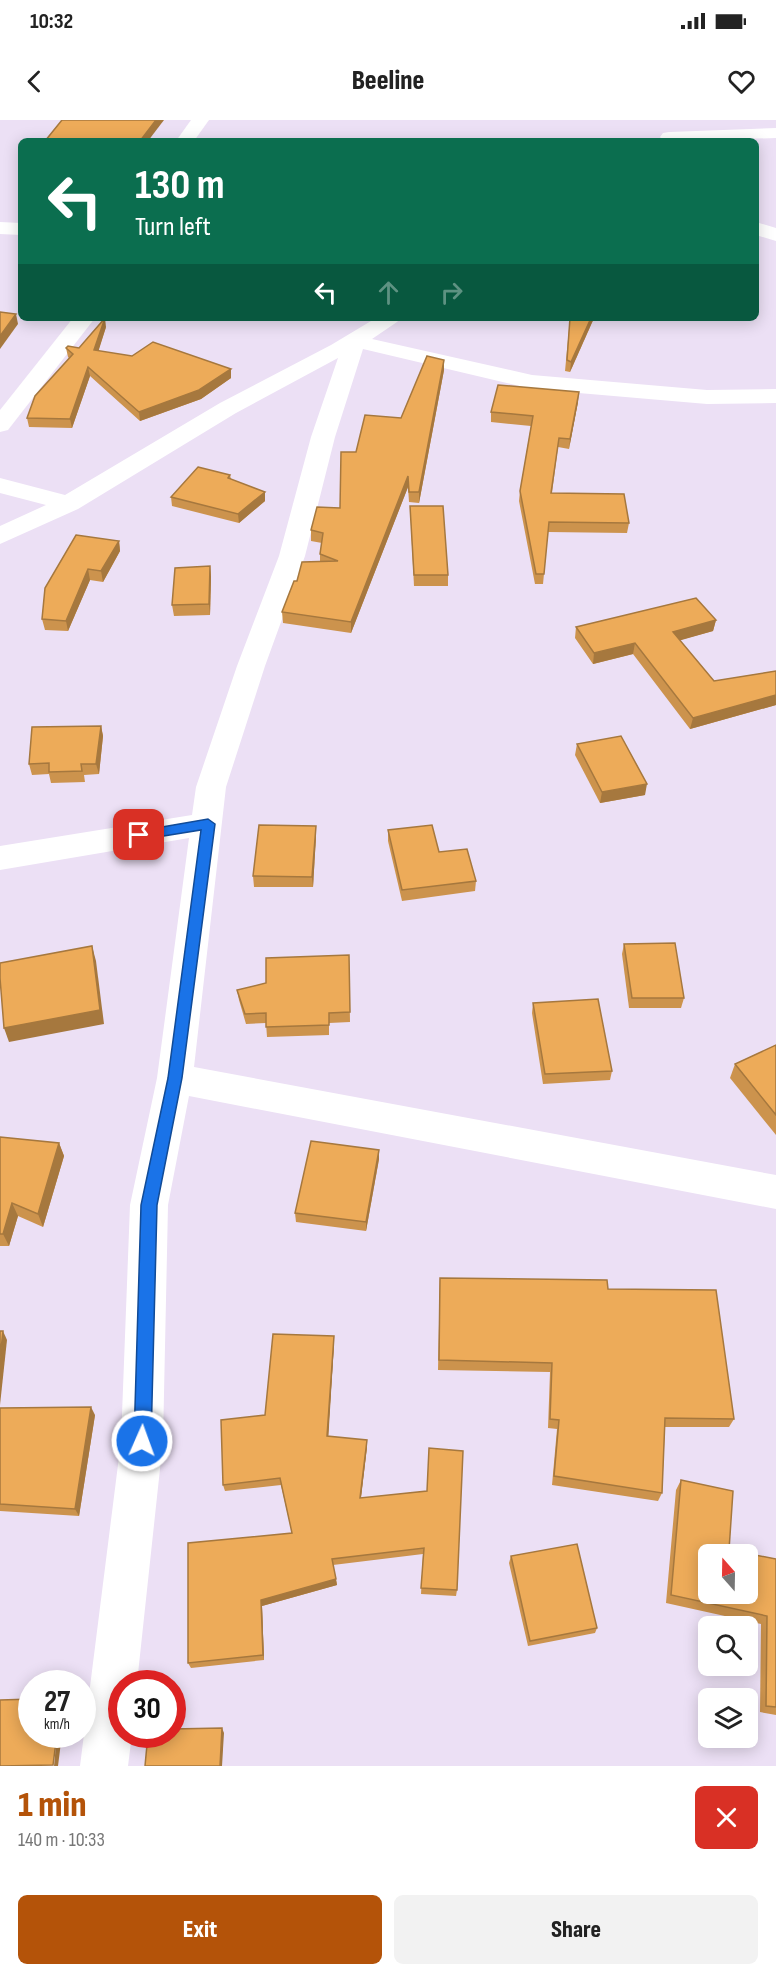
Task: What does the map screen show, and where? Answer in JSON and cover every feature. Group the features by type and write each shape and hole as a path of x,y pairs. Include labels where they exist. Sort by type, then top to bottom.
{"street":[{"path":"187,138 200,120"},
{"path":"667,138 688,120"},
{"path":"684,138 776,133"},
{"path":"0,228 18,229"},
{"path":"759,229 776,235"},
{"path":"0,425 82,321"},
{"path":"0,536 69,504 250,396 290,377 307,364 355,341 385,321"},
{"path":"355,341 532,382 707,397 776,396"},
{"path":"104,1766 142,1441 149,1205 175,1078 211,788 251,666 292,556 323,437 355,341"},
{"path":"0,485 69,504"},
{"path":"0,858 208,824"},
{"path":"175,1078 776,1192"}],"building":[{"path":"62,120 156,120 142,138 47,138"},
{"path":"0,312 16,314 0,336"},
{"path":"104,321 94,350 132,356 153,342 231,369 199,390 139,412 88,367 70,419 27,418 35,396 73,354 66,348 68,346 79,348"},
{"path":"570,321 590,321 571,362 567,360"},
{"path":"427,356 444,360 419,492 409,492 408,476 351,622 282,612 294,581 297,581 302,562 338,561 320,554 323,533 311,530 317,507 340,508 341,452 356,452 365,415 401,418"},
{"path":"498,385 579,392 570,439 559,438 551,493 624,494 629,523 549,522 544,574 536,574 520,491 533,416 491,412"},
{"path":"198,467 230,475 228,478 265,492 238,514 171,497"},
{"path":"410,506 443,506 448,575 414,575"},
{"path":"76,535 119,541 101,571 88,569 66,621 42,619 45,588"},
{"path":"210,566 209,604 172,605 175,568"},
{"path":"696,598 716,620 673,632 714,681 776,671 776,695 693,718 635,643 594,653 576,627"},
{"path":"101,726 96,764 81,764 82,771 49,772 49,763 29,764 32,727"},
{"path":"621,736 647,784 602,792 577,744"},
{"path":"259,825 316,826 312,877 253,876"},
{"path":"432,825 439,852 467,849 476,881 402,890 388,830"},
{"path":"675,943 684,998 632,998 624,944"},
{"path":"92,946 100,1010 4,1028 0,963"},
{"path":"349,955 350,1012 329,1013 329,1025 266,1027 266,1013 245,1014 237,990 266,983 266,958"},
{"path":"598,999 612,1071 545,1074 533,1003"},
{"path":"776,1045 776,1115 735,1064"},
{"path":"0,1137 59,1143 38,1214 12,1203 3,1234 0,1234"},
{"path":"311,1141 379,1150 366,1222 295,1213"},
{"path":"440,1278 607,1280 608,1289 716,1290 734,1419 665,1418 662,1493 554,1476 559,1420 550,1419 552,1363 439,1360"},
{"path":"0,1331 3,1331 0,1358"},
{"path":"273,1334 334,1336 327,1436 367,1440 360,1498 427,1491 429,1448 463,1451 457,1590 421,1588 424,1548 332,1559 336,1579 261,1600 263,1655 188,1663 188,1543 292,1533 280,1478 223,1485 221,1420 265,1415"},
{"path":"91,1407 75,1509 0,1504 0,1408"},
{"path":"681,1480 733,1491 729,1544 698,1544 698,1601 671,1595"},
{"path":"577,1544 597,1628 530,1641 511,1556"},
{"path":"758,1556 776,1559 776,1707 766,1706 767,1616 712,1604 758,1604"},
{"path":"18,1699 18,1748 55,1748 53,1765 0,1766 0,1700"},
{"path":"222,1728 220,1766 145,1766 147,1748 186,1748 186,1729"}],"route":[{"path":"139,835 208,824 175,1078 149,1205 142,1441"}]}
